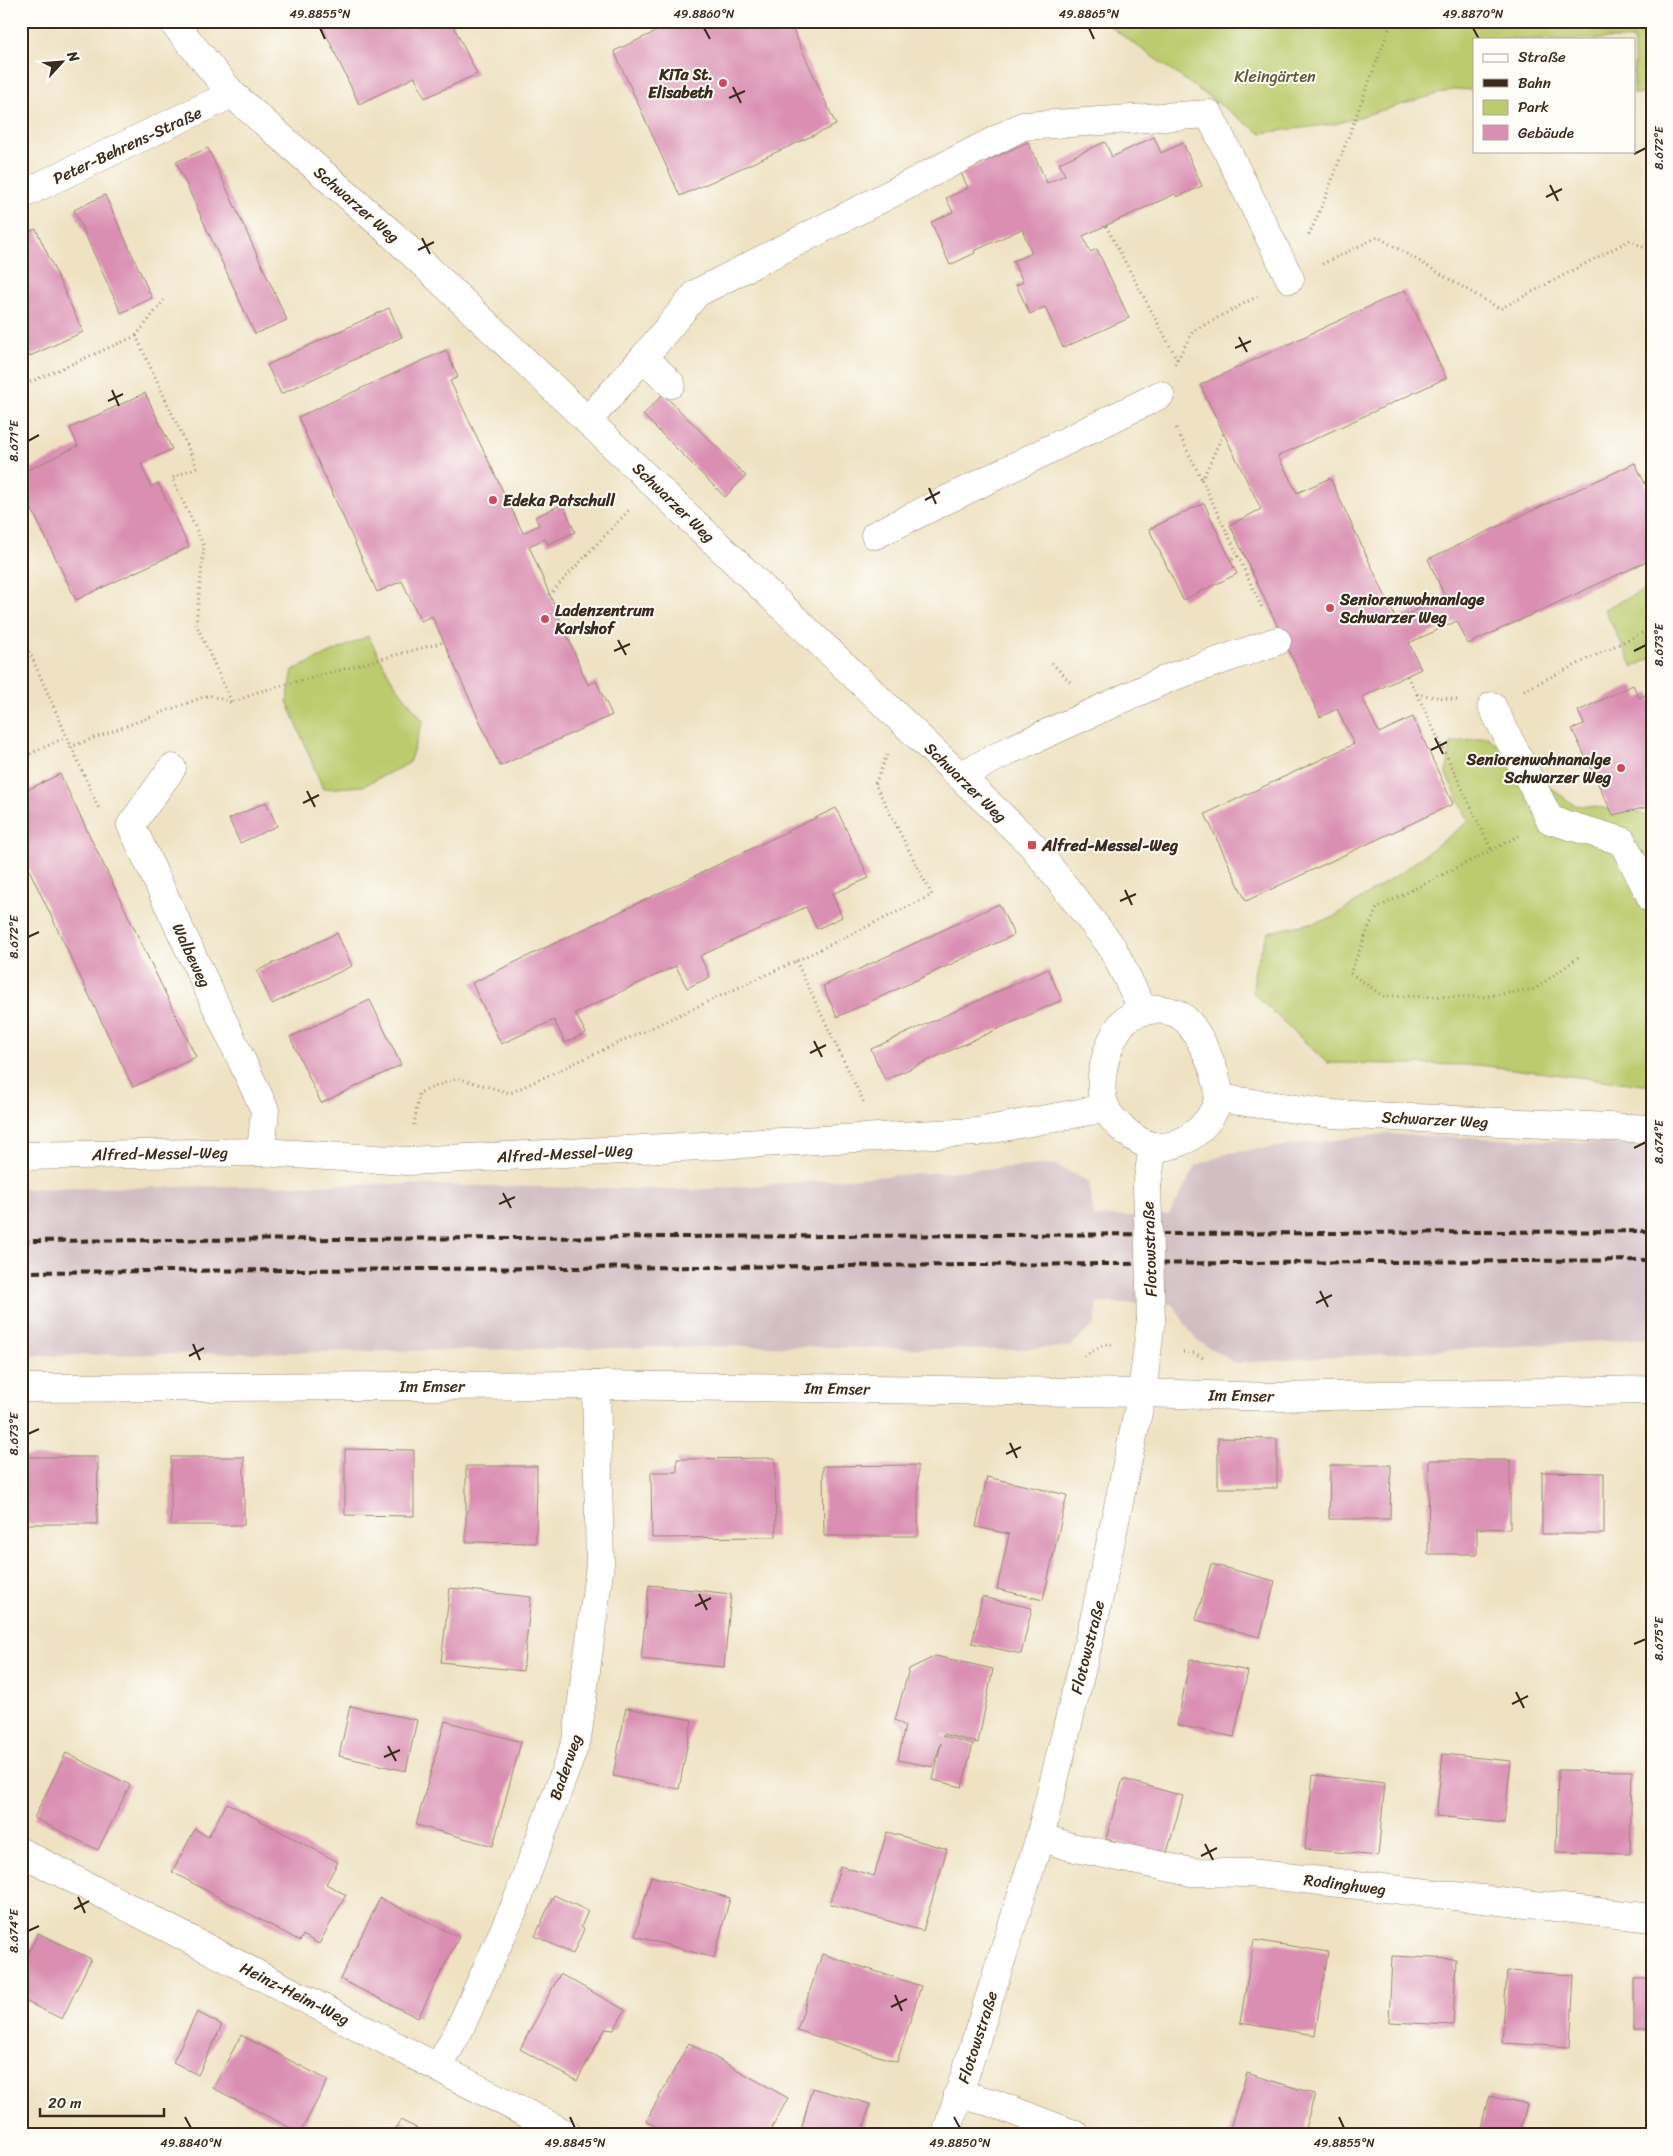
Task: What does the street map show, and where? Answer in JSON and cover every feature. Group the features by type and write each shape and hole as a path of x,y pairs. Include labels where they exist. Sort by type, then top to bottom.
{"street":[{"name":"Schwarzer Weg","path":"172,21 232,94 393,235 1032,845 1112,947 1143,1010"},
{"name":"Peter-Behrens-Straße","path":"21,194 232,94"},
{"path":"588,420 697,293 1023,126 1209,114 1290,279"},
{"path":"644,357 671,384"},
{"path":"875,535 1160,395"},
{"path":"960,776 1010,750 1169,678 1277,642"},
{"path":"1492,706 1550,820 1622,841 1652,899"},
{"name":"Walbeweg","path":"172,768 131,825 265,1110 261,1152"},
{"path":"1143,1010 1173,1011 1187,1020 1214,1069 1218,1098 1212,1114 1199,1132 1178,1143 1153,1146 1126,1132 1106,1108 1102,1087 1111,1044 1121,1025 1143,1010"},
{"name":"Schwarzer Weg","path":"1218,1098 1331,1114 1652,1129"},
{"name":"Alfred-Messel-Weg","path":"21,1156 261,1152 408,1160 977,1132 1106,1108"},
{"name":"Flotowstraße","path":"946,2135 1040,1837 1096,1611 1142,1392 1151,1320 1147,1186 1153,1146"},
{"name":"Im Emser","path":"21,1388 596,1385 1142,1392 1273,1397 1652,1390"},
{"name":"Baderweg","path":"439,2066 460,2028 514,1906 576,1738 600,1564 596,1385"},
{"name":"Rodinghweg","path":"1040,1837 1071,1847 1191,1872 1250,1873 1652,1918"},
{"name":"Heinz-Heim-Weg","path":"21,1852 439,2066 568,2135"},
{"path":"958,2094 993,2103 1076,2135"}],"path":[{"path":"1290,279 1326,196 1392,21"},
{"path":"1106,226 1177,360"},
{"path":"1277,642 1202,480 1160,395 1193,331 1290,279 1378,237 1500,309 1630,240 1652,252"},
{"path":"21,386 136,336 164,300"},
{"path":"136,336 197,467 172,478 204,546 196,624 232,703"},
{"path":"1202,480 1223,434"},
{"path":"549,595 631,508"},
{"path":"1231,560 1238,556"},
{"path":"1417,694 1492,706 1652,628"},
{"path":"70,747 209,694 232,703 258,692 444,642"},
{"path":"1407,676 1492,851"},
{"path":"21,758 66,737"},
{"path":"419,1093 457,1078 510,1094 796,961 932,895 876,784 886,756"},
{"path":"1550,820 1377,908 1350,973 1383,996 1482,997 1535,990 1580,956"},
{"path":"796,961 880,1137"}],"shaded area":[{"path":"1384,1134 1652,1145 1652,1338 1236,1363 1196,1340 1172,1304 1096,1303 1095,1324 1069,1347 999,1350 759,1346 21,1356 21,1189 385,1184 693,1190 1054,1164 1089,1182 1094,1217 1169,1215 1196,1166 1228,1153"}],"green space":[{"name":"Kleingärten","path":"1102,21 1652,21 1652,94 1636,94 1636,38 1473,38 1473,90 1455,89 1335,124 1260,133"},
{"path":"1652,586 1652,658 1633,667 1604,609"},
{"path":"368,636 392,680 423,721 409,763 363,786 323,789 287,701 293,670"},
{"path":"1488,737 1574,805 1634,811 1652,818 1652,1086 1479,1065 1327,1063 1253,993 1255,967 1268,932 1330,919 1399,874 1469,821 1446,774 1451,743"}],"building":[{"path":"320,21 451,21 477,74 425,98 415,77 359,104"},
{"name":"KiTa St. Elisabeth","path":"679,21 789,21 836,125 680,196 614,51"},
{"path":"1154,137 1161,153 1183,143 1202,186 1177,197 1175,194 1083,236 1090,252 1097,249 1129,318 1063,348 1045,307 1030,314 1016,285 1023,282 1013,261 1032,253 1022,229 974,251 975,253 950,265 931,222 953,212 946,198 968,188 961,173 1028,142 1047,183 1065,175 1059,163 1105,142 1112,157"},
{"path":"208,148 287,320 255,334 176,162"},
{"path":"105,195 152,298 121,313 74,210"},
{"path":"36,229 83,332 21,360 21,236"},
{"path":"1405,290 1446,378 1278,456 1297,493 1330,478 1396,619 1445,597 1428,559 1635,463 1652,498 1652,559 1468,644 1457,621 1409,643 1421,669 1362,697 1379,733 1413,717 1453,804 1246,901 1205,814 1354,744 1337,709 1320,717 1230,525 1261,509 1200,385"},
{"path":"389,308 402,337 281,394 267,365"},
{"path":"446,350 458,377 450,381 523,533 539,525 535,517 563,504 575,532 548,544 545,539 529,546 588,685 596,681 612,715 500,766 432,616 421,621 402,581 377,592 298,417"},
{"path":"145,393 172,449 141,464 151,487 158,483 189,547 76,600 21,487 21,473 78,446 70,428"},
{"path":"663,394 746,476 725,497 643,415"},
{"path":"1204,503 1237,574 1183,600 1149,529"},
{"name":"Seniorenwohnanalge Schwarzer Weg","path":"1633,685 1639,698 1649,693 1652,701 1652,806 1613,815 1572,729 1584,724 1578,711"},
{"path":"60,774 196,1057 133,1087 21,853 21,793"},
{"path":"266,802 277,826 240,843 229,819"},
{"path":"836,808 869,878 832,894 842,917 817,929 806,907 700,956 710,977 687,988 676,966 575,1013 586,1033 565,1043 554,1020 501,1044 472,983"},
{"path":"999,904 1014,935 837,1017 823,986"},
{"path":"337,933 352,966 272,1004 257,971"},
{"path":"1048,969 1062,1000 885,1080 871,1049"},
{"path":"370,1000 401,1065 321,1103 290,1037"},
{"path":"1218,1438 1277,1439 1277,1488 1218,1488"},
{"path":"345,1449 414,1450 414,1516 345,1515"},
{"path":"21,1457 98,1457 97,1524 21,1524"},
{"path":"171,1457 244,1457 244,1525 171,1525"},
{"path":"775,1458 776,1537 652,1538 651,1472 677,1472 677,1459"},
{"path":"1429,1460 1510,1460 1510,1529 1477,1528 1477,1554 1428,1554"},
{"path":"918,1465 918,1536 824,1536 823,1466"},
{"path":"1330,1465 1391,1465 1390,1519 1329,1519"},
{"path":"466,1466 537,1466 536,1543 466,1542"},
{"path":"1542,1472 1604,1473 1604,1534 1542,1534"},
{"path":"987,1477 1067,1495 1043,1600 997,1589 1009,1534 976,1527"},
{"path":"1211,1564 1275,1581 1260,1637 1196,1620"},
{"path":"649,1585 731,1594 724,1667 641,1659"},
{"path":"450,1588 531,1597 523,1671 441,1662"},
{"path":"982,1597 1032,1608 1021,1654 972,1643"},
{"path":"936,1656 993,1669 978,1743 943,1734 943,1736 973,1744 962,1787 933,1780 941,1743 933,1767 898,1760 905,1726 895,1720 909,1669"},
{"path":"1190,1659 1248,1671 1234,1737 1177,1725"},
{"path":"350,1706 417,1720 406,1771 339,1756"},
{"path":"626,1708 692,1720 679,1789 613,1776"},
{"path":"445,1721 521,1742 493,1846 416,1825"},
{"path":"66,1753 130,1785 98,1850 34,1818"},
{"path":"1443,1754 1511,1761 1504,1823 1436,1816"},
{"path":"1558,1770 1632,1771 1630,1854 1556,1852"},
{"path":"1313,1775 1385,1783 1378,1856 1305,1849"},
{"path":"1123,1779 1183,1796 1166,1856 1106,1839"},
{"path":"227,1803 338,1862 326,1884 346,1895 319,1944 303,1935 300,1941 172,1872 195,1829 208,1837"},
{"path":"887,1832 947,1849 923,1931 830,1904 840,1866 874,1876"},
{"path":"651,1876 730,1898 714,1958 635,1936"},
{"path":"554,1895 588,1911 581,1927 584,1929 573,1954 535,1936"},
{"path":"380,1898 459,1937 418,2018 340,1979"},
{"path":"38,1933 91,1959 62,2019 21,1999 21,1968"},
{"path":"1254,1940 1328,1952 1315,2035 1240,2023"},
{"path":"822,1954 921,1986 897,2062 797,2030"},
{"path":"1392,1956 1456,1959 1453,2025 1389,2022"},
{"path":"1507,1971 1574,1975 1570,2047 1502,2043"},
{"path":"560,1974 625,2010 614,2030 605,2029 577,2081 520,2049"},
{"path":"1634,1979 1652,1979 1652,2031 1634,2031"},
{"path":"197,2012 222,2025 198,2075 173,2062"},
{"path":"241,2035 328,2080 300,2133 213,2088"},
{"path":"689,2043 788,2098 768,2135 670,2135 646,2121"},
{"path":"1247,2073 1315,2094 1303,2135 1228,2135"},
{"path":"812,2088 870,2104 862,2135 800,2135"},
{"path":"1489,2096 1527,2105 1519,2135 1479,2135"},
{"path":"400,2120 431,2135 393,2135"},
{"path":"1426,2127 1449,2134 1449,2135 1424,2135"}],"railway":[{"path":"21,1241 1652,1231"},
{"path":"21,1272 1652,1260"}],"place":[{"name":"KiTa St. Elisabeth","path":"723,83"},
{"name":"Edeka Patschull","path":"493,500"},
{"name":"Seniorenwohnanlage Schwarzer Weg","path":"1330,608"},
{"name":"Ladenzentrum Karlshof","path":"545,619"},
{"name":"Seniorenwohnanalge Schwarzer Weg","path":"1621,768"},
{"name":"Alfred-Messel-Weg","path":"1032,845"}]}
